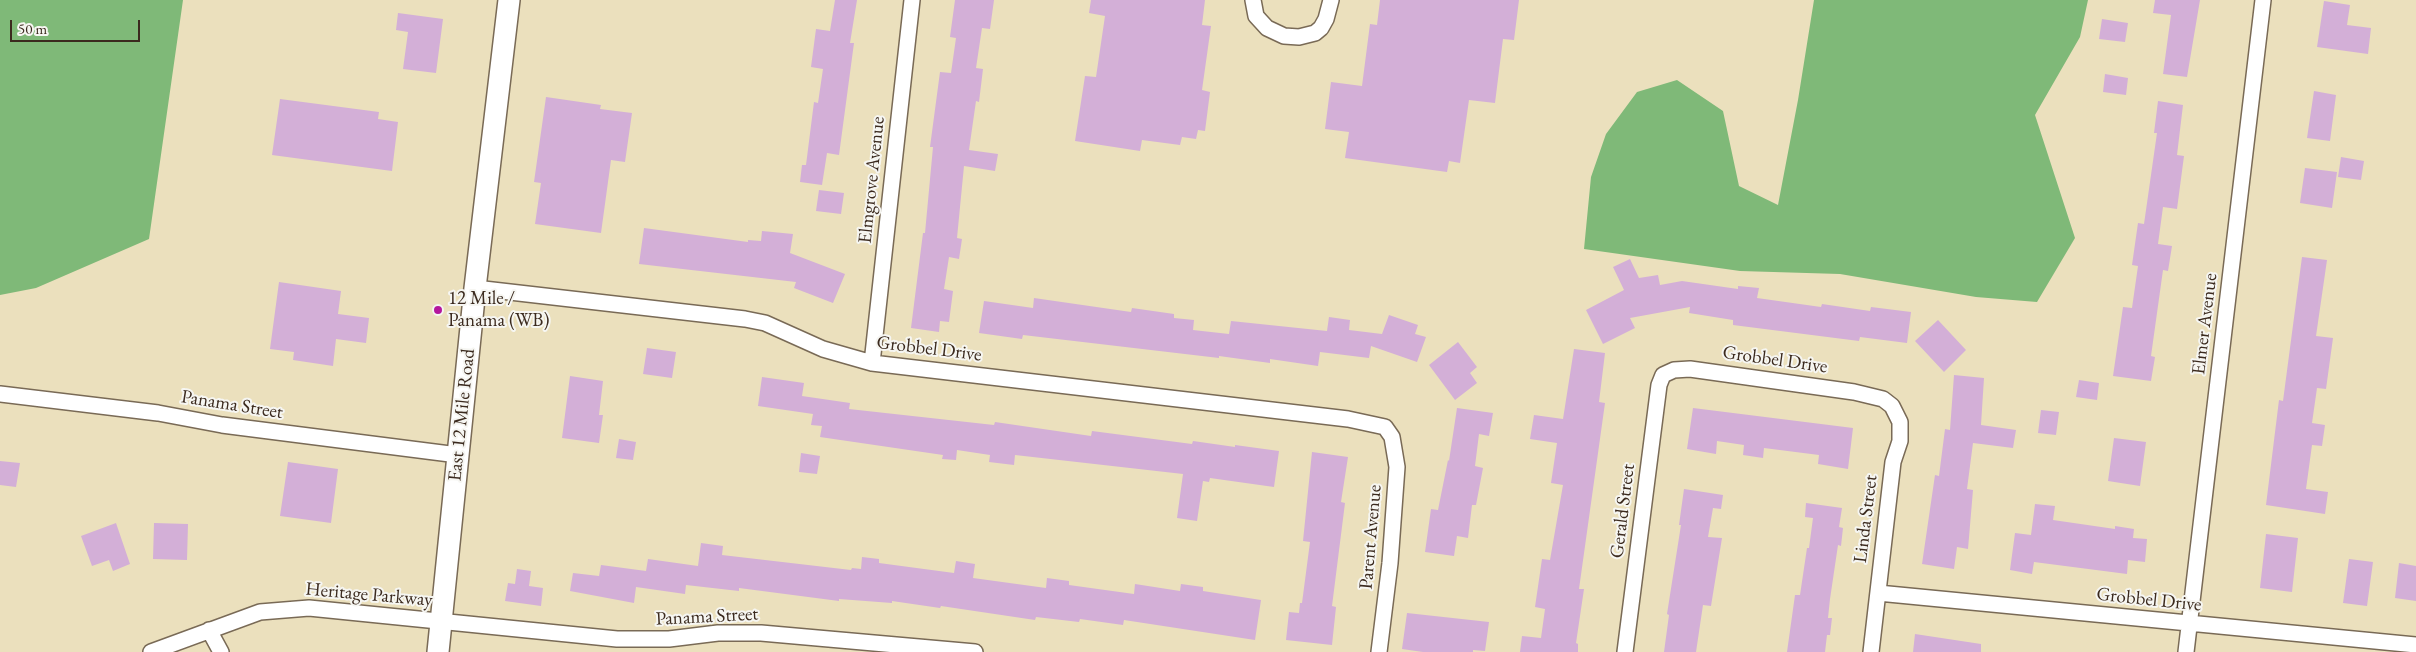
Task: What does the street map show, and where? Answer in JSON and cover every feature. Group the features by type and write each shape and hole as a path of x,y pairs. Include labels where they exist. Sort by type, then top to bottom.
{"main road":[{"name":"East 12 Mile Road","path":"438,652 475,288 509,0"}],"street":[{"name":"Elmgrove Avenue","path":"872,364 912,0"},
{"path":"1253,0 1256,16 1267,28 1284,36 1299,37 1315,33 1321,28 1326,19 1331,0"},
{"name":"Elmer Avenue","path":"2186,652 2263,0"},
{"name":"Grobbel Drive","path":"475,288 759,322 786,331 823,349 872,364 1348,419 1385,427"},
{"name":"Grobbel Drive","path":"1662,375 1674,370 1690,369 1854,392 1883,399"},
{"name":"Gerald Street","path":"1625,652 1662,375"},
{"name":"Panama Street","path":"0,394 158,413 222,426 458,454"},
{"name":"Linda Street","path":"1871,652 1893,462 1900,441 1900,422 1892,406 1883,399"},
{"name":"Parent Avenue","path":"1379,652 1390,564 1397,467 1392,437 1385,427"},
{"name":"Grobbel Drive","path":"1878,594 2416,645"},
{"name":"Heritage Parkway","path":"152,652 260,612 309,608 441,621"},
{"name":"Panama Street","path":"441,621 617,639 669,639 718,633 762,633 975,652"},
{"path":"209,630 221,652"}],"green space":[{"path":"0,0 183,0 149,239 36,288 0,295"},
{"path":"1814,0 2088,0 2080,37 2035,115 2075,238 2037,302 1976,297 1840,274 1740,271 1584,249 1591,177 1606,134 1637,92 1677,80 1723,111 1739,186 1778,205 1798,100"}],"building":[{"path":"835,0 857,0 850,43 854,43 839,155 827,153 822,185 800,182 802,165 806,165 814,102 818,103 823,69 811,67 816,29 830,31"},
{"path":"955,0 994,0 990,29 982,28 976,68 983,69 979,102 976,101 969,150 998,154 995,171 964,166 957,238 962,239 959,259 949,257 944,289 953,291 949,322 940,321 939,332 911,328 923,233 925,233 933,147 930,147 940,72 951,73 956,38 950,37"},
{"path":"1091,0 1205,0 1202,25 1211,26 1202,90 1210,92 1205,131 1198,130 1196,139 1182,137 1180,145 1142,140 1140,151 1075,141 1085,76 1096,77 1105,16 1089,13"},
{"path":"1380,0 1519,0 1514,40 1503,39 1495,103 1469,100 1460,163 1449,161 1447,172 1345,158 1349,132 1325,129 1331,82 1362,86 1370,24 1377,25"},
{"path":"2155,0 2200,0 2187,77 2163,74 2171,15 2153,13"},
{"path":"2324,1 2350,5 2347,25 2371,28 2368,54 2317,47"},
{"path":"398,13 443,19 436,73 403,69 408,32 396,30"},
{"path":"2102,19 2128,23 2125,42 2099,39"},
{"path":"2105,74 2128,78 2126,95 2103,92"},
{"path":"2314,91 2336,95 2330,141 2307,138"},
{"path":"546,97 601,105 600,109 632,113 625,162 611,160 601,233 535,224 541,183 534,182"},
{"path":"280,99 379,112 378,119 398,122 392,171 272,155"},
{"path":"2158,101 2183,105 2177,155 2184,156 2177,209 2163,207 2158,244 2172,246 2168,271 2163,270 2151,356 2155,357 2151,381 2113,376 2123,307 2132,308 2138,266 2132,265 2138,223 2144,224 2157,133 2154,133"},
{"path":"2341,157 2364,161 2361,180 2338,177"},
{"path":"2305,168 2337,172 2332,208 2300,203"},
{"path":"819,190 844,193 841,214 816,211"},
{"path":"644,228 748,242 748,240 761,241 762,231 793,234 790,253 845,274 833,303 794,288 796,282 639,264"},
{"path":"2302,257 2327,260 2316,336 2333,338 2326,389 2317,388 2312,423 2325,425 2322,446 2312,445 2306,489 2328,492 2325,514 2266,505 2279,400 2283,401"},
{"path":"1630,259 1639,278 1658,275 1660,285 1682,281 1738,289 1738,286 1759,288 1757,298 1821,307 1822,304 1870,311 1871,307 1911,312 1907,343 1860,337 1859,341 1733,325 1733,320 1689,313 1690,307 1630,318 1635,328 1603,344 1586,310 1624,290 1613,267"},
{"path":"279,282 341,291 338,314 369,318 366,343 336,339 333,366 293,360 294,352 270,349"},
{"path":"1034,298 1131,312 1132,308 1174,314 1174,318 1194,320 1193,330 1229,334 1231,321 1327,331 1329,317 1350,320 1349,330 1382,334 1389,315 1418,325 1415,334 1426,337 1417,362 1371,346 1369,358 1320,352 1318,366 1270,359 1270,363 1023,335 1022,339 979,333 984,301 1033,308"},
{"path":"1938,320 1966,350 1944,372 1915,341"},
{"path":"1458,342 1477,367 1470,373 1477,383 1455,400 1429,365"},
{"path":"647,348 676,352 672,378 643,374"},
{"path":"1574,349 1605,353 1599,402 1605,403 1579,589 1584,589 1576,643 1578,644 1578,652 1520,652 1522,636 1541,638 1545,609 1535,607 1542,559 1550,560 1563,485 1551,483 1557,443 1530,439 1534,415 1563,419"},
{"path":"1954,375 1984,378 1981,425 2016,430 2013,448 1973,443 1967,489 1973,490 1968,549 1957,547 1954,569 1922,564 1935,475 1939,476 1945,429 1950,430"},
{"path":"570,376 603,381 599,415 603,415 599,443 562,438"},
{"path":"762,377 804,383 802,396 850,403 849,409 994,425 995,422 1091,436 1092,431 1192,444 1193,441 1279,451 1274,487 1210,478 1209,482 1203,481 1197,521 1177,518 1183,474 1015,455 1014,465 989,462 990,455 957,450 956,460 942,459 943,455 820,437 822,426 811,425 813,414 758,406"},
{"path":"2079,380 2099,383 2097,400 2076,397"},
{"path":"1457,408 1493,413 1489,436 1479,434 1475,466 1483,468 1476,505 1472,505 1468,538 1457,536 1454,556 1425,552 1431,509 1438,510 1449,461"},
{"path":"1693,408 1853,428 1848,469 1818,464 1819,455 1764,448 1763,458 1743,455 1744,445 1717,441 1716,454 1687,449"},
{"path":"2041,410 2059,412 2056,435 2038,433"},
{"path":"2114,438 2146,442 2140,486 2108,481"},
{"path":"619,439 636,442 633,460 616,458"},
{"path":"1312,452 1348,457 1341,502 1345,503 1332,606 1336,607 1332,645 1286,640 1289,612 1299,613 1300,603 1302,603 1310,542 1303,541"},
{"path":"801,453 820,456 817,474 799,472"},
{"path":"0,461 20,463 16,487 0,485"},
{"path":"288,462 338,469 331,523 280,516"},
{"path":"1684,489 1723,495 1721,509 1713,508 1708,537 1722,538 1711,606 1703,605 1696,652 1664,652 1669,615 1667,614 1681,525 1679,525"},
{"path":"1806,503 1842,508 1839,527 1843,528 1841,546 1838,545 1828,618 1832,618 1830,635 1827,635 1825,652 1787,652 1795,595 1800,595 1813,518 1805,517"},
{"path":"2035,504 2055,506 2053,520 2115,529 2115,526 2134,529 2133,538 2147,539 2145,562 2128,560 2127,574 2034,562 2032,574 2010,570 2015,533 2031,535"},
{"path":"116,523 130,564 113,571 109,560 92,566 81,536"},
{"path":"154,523 188,524 187,560 153,559"},
{"path":"2266,534 2298,538 2292,592 2260,588"},
{"path":"701,543 723,546 722,555 851,570 852,568 861,569 862,557 879,559 879,563 954,573 956,561 975,564 973,578 1046,588 1047,578 1069,581 1069,585 1134,594 1135,584 1180,591 1181,584 1203,587 1203,591 1261,600 1255,640 1124,620 1123,625 1080,619 1079,622 1036,617 1035,620 941,606 940,608 892,601 892,603 839,599 839,601 739,588 739,591 686,585 685,594 636,587 634,603 570,591 573,573 599,576 601,565 646,571 648,559 698,566"},
{"path":"2349,559 2373,562 2367,606 2343,603"},
{"path":"2399,563 2416,566 2416,601 2395,598"},
{"path":"517,569 531,571 529,586 543,588 541,606 505,601 508,583 515,584"},
{"path":"1407,613 1489,622 1485,651 1423,652 1402,649"},
{"path":"1915,634 1981,644 1981,652 1913,652"}],"place":[{"name":"12 Mile / Panama (WB)","path":"438,310"}]}
